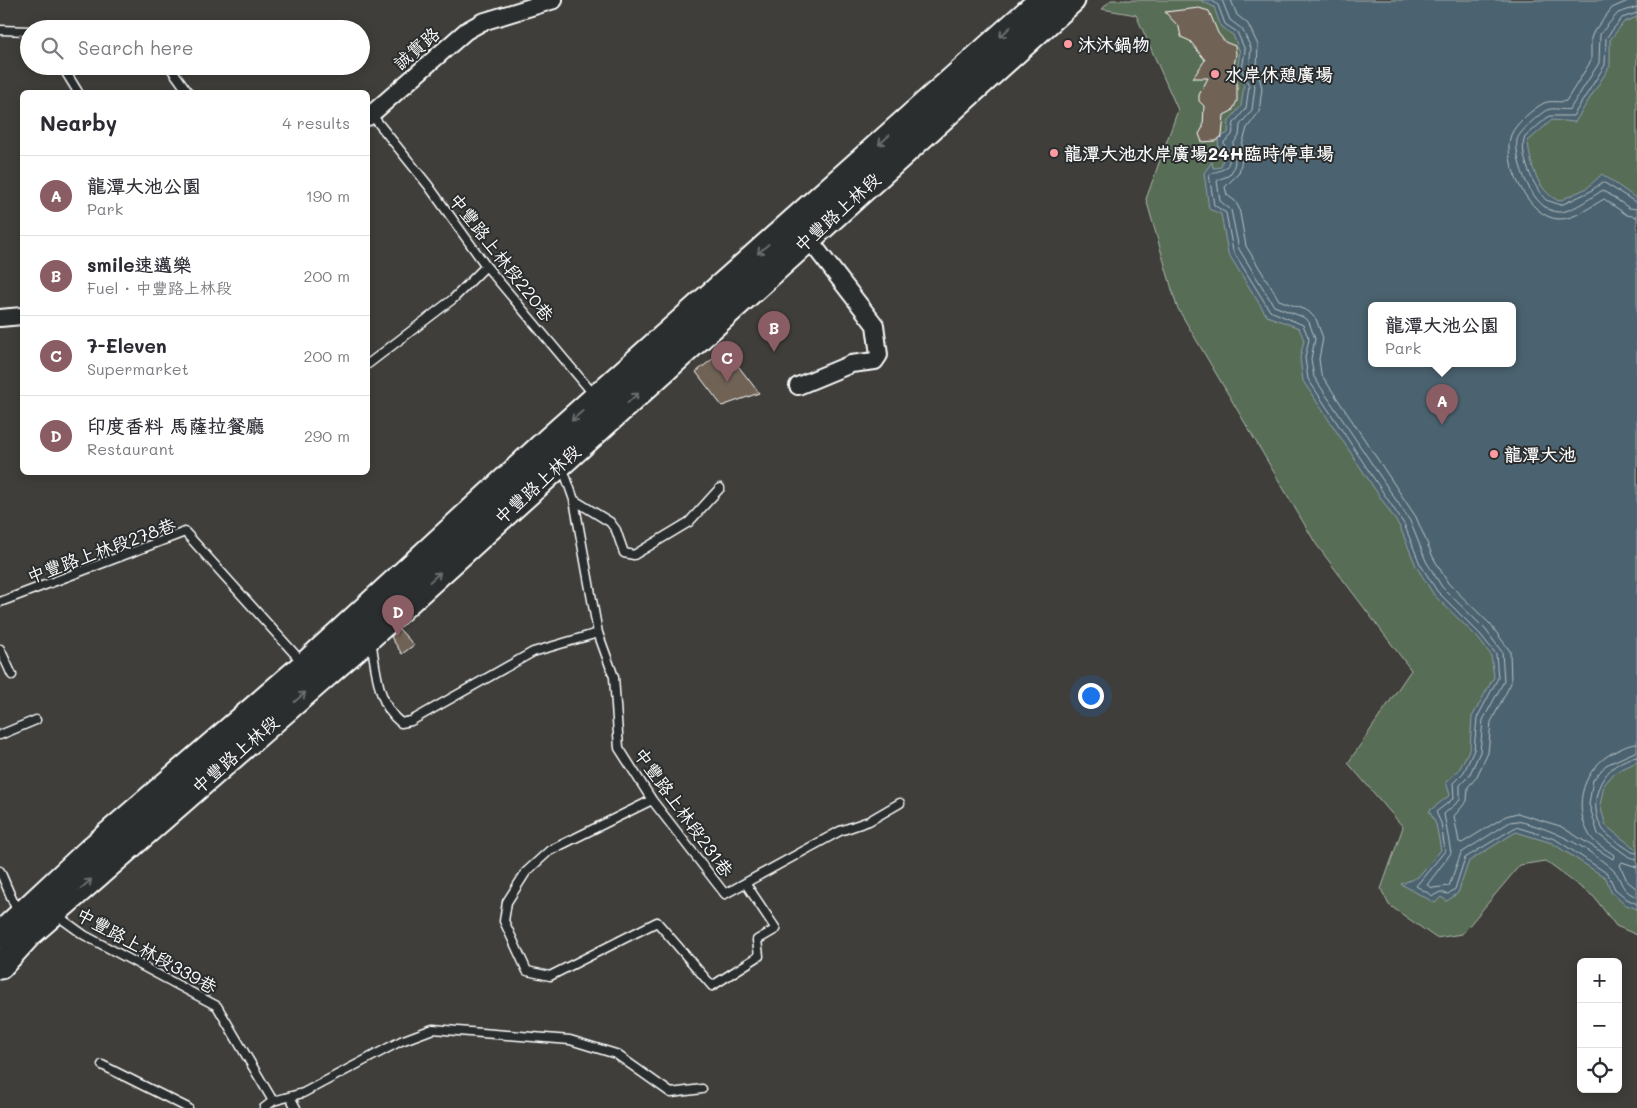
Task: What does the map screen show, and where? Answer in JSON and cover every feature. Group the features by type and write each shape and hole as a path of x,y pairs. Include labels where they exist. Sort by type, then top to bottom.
{"main road":[{"name":"中豐路上林段","path":"605,408 1042,0"},
{"name":"中豐路上林段","path":"48,905 91,850 605,408 808,238 1070,1"},
{"name":"中豐路上林段","path":"0,966 25,926 370,636 555,451"},
{"name":"中豐路上林段","path":"0,935 25,926"}],"street":[{"name":"誠實路","path":"370,115 466,31 482,22 554,0"},
{"path":"798,386 851,364 875,361 879,355 875,325 808,238"},
{"path":"0,318 20,316"}],"lane":[{"path":"0,30 20,31"},
{"path":"68,75 77,90"},
{"path":"176,75 187,90"},
{"name":"中豐路上林段220巷","path":"370,117 428,185 486,266 605,408"},
{"path":"370,362 453,299 486,266"},
{"name":"中豐路上林段231巷","path":"555,451 574,500 598,633 614,677 619,748 652,800 725,894 840,831 869,821 900,802"},
{"path":"574,500 610,522 616,530 624,553 634,555 689,522 720,488"},
{"name":"中豐路上林段278巷","path":"0,602 184,532 305,665"},
{"path":"370,636 380,689 392,717 401,723 411,721 533,652 598,633"},
{"path":"0,649 12,675"},
{"path":"0,735 36,720"},
{"path":"652,800 549,851 526,872 507,902 504,922 527,971 550,976 658,922 712,986 759,956 757,940 776,929 746,884"},
{"path":"0,871 25,926"},
{"name":"中豐路上林段339巷","path":"48,905 84,935 217,1006 273,1102"},
{"path":"264,1108 273,1102 304,1092 401,1040 433,1029 570,1040 616,1054 671,1093 702,1089"},
{"path":"102,1065 188,1108"},
{"path":"290,1097 296,1108"}],"green space":[{"name":"龍潭大池","path":"1111,0 1637,0 1637,935 1616,926 1594,897 1545,861 1520,865 1462,934 1436,938 1389,905 1381,889 1403,827 1348,763 1411,670 1316,544 1177,307 1146,199 1178,110 1136,15 1102,9"}],"water":[{"name":"龍潭大池","path":"1200,0 1637,0 1637,17 1624,22 1610,40 1610,66 1575,122 1552,120 1528,141 1533,167 1540,184 1545,191 1559,201 1587,188 1602,174 1637,199 1637,762 1615,772 1604,785 1600,805 1606,826 1637,850 1637,909 1624,904 1611,892 1606,878 1552,843 1516,832 1469,861 1458,893 1447,901 1441,897 1435,903 1401,884 1418,877 1441,850 1436,824 1429,811 1450,795 1446,782 1459,770 1470,748 1472,717 1494,677 1491,655 1477,637 1434,595 1416,566 1400,527 1303,381 1300,358 1304,340 1299,328 1267,316 1228,253 1221,214 1209,209 1204,173 1212,162 1213,168 1221,167 1224,153 1219,150 1218,139 1228,133 1229,121 1241,106 1244,86 1237,71 1240,52 1233,35 1221,27 1214,7"}],"building":[{"name":"水岸休憩廣場","path":"1199,8 1209,11 1218,33 1225,42 1235,46 1236,54 1233,72 1237,82 1237,101 1232,111 1224,115 1222,136 1216,141 1202,142 1199,134 1203,127 1204,106 1199,101 1199,95 1208,78 1193,78 1205,60 1190,41 1181,37 1179,27 1165,12"},
{"path":"725,349 759,393 722,406 696,372"},
{"path":"399,629 414,645 402,654 391,637"}],"place":[{"name":"沐沐鍋物","path":"1068,44"},
{"name":"水岸休憩廣場","path":"1215,74"},
{"name":"龍潭大池水岸廣場24H臨時停車場","path":"1054,153"},
{"name":"smile速邁樂","path":"774,352"},
{"name":"7-Eleven","path":"727,382"},
{"name":"龍潭大池公園","path":"1442,425"},
{"name":"龍潭大池","path":"1494,454"},
{"name":"印度香料 馬薩拉餐廳","path":"398,636"}]}
